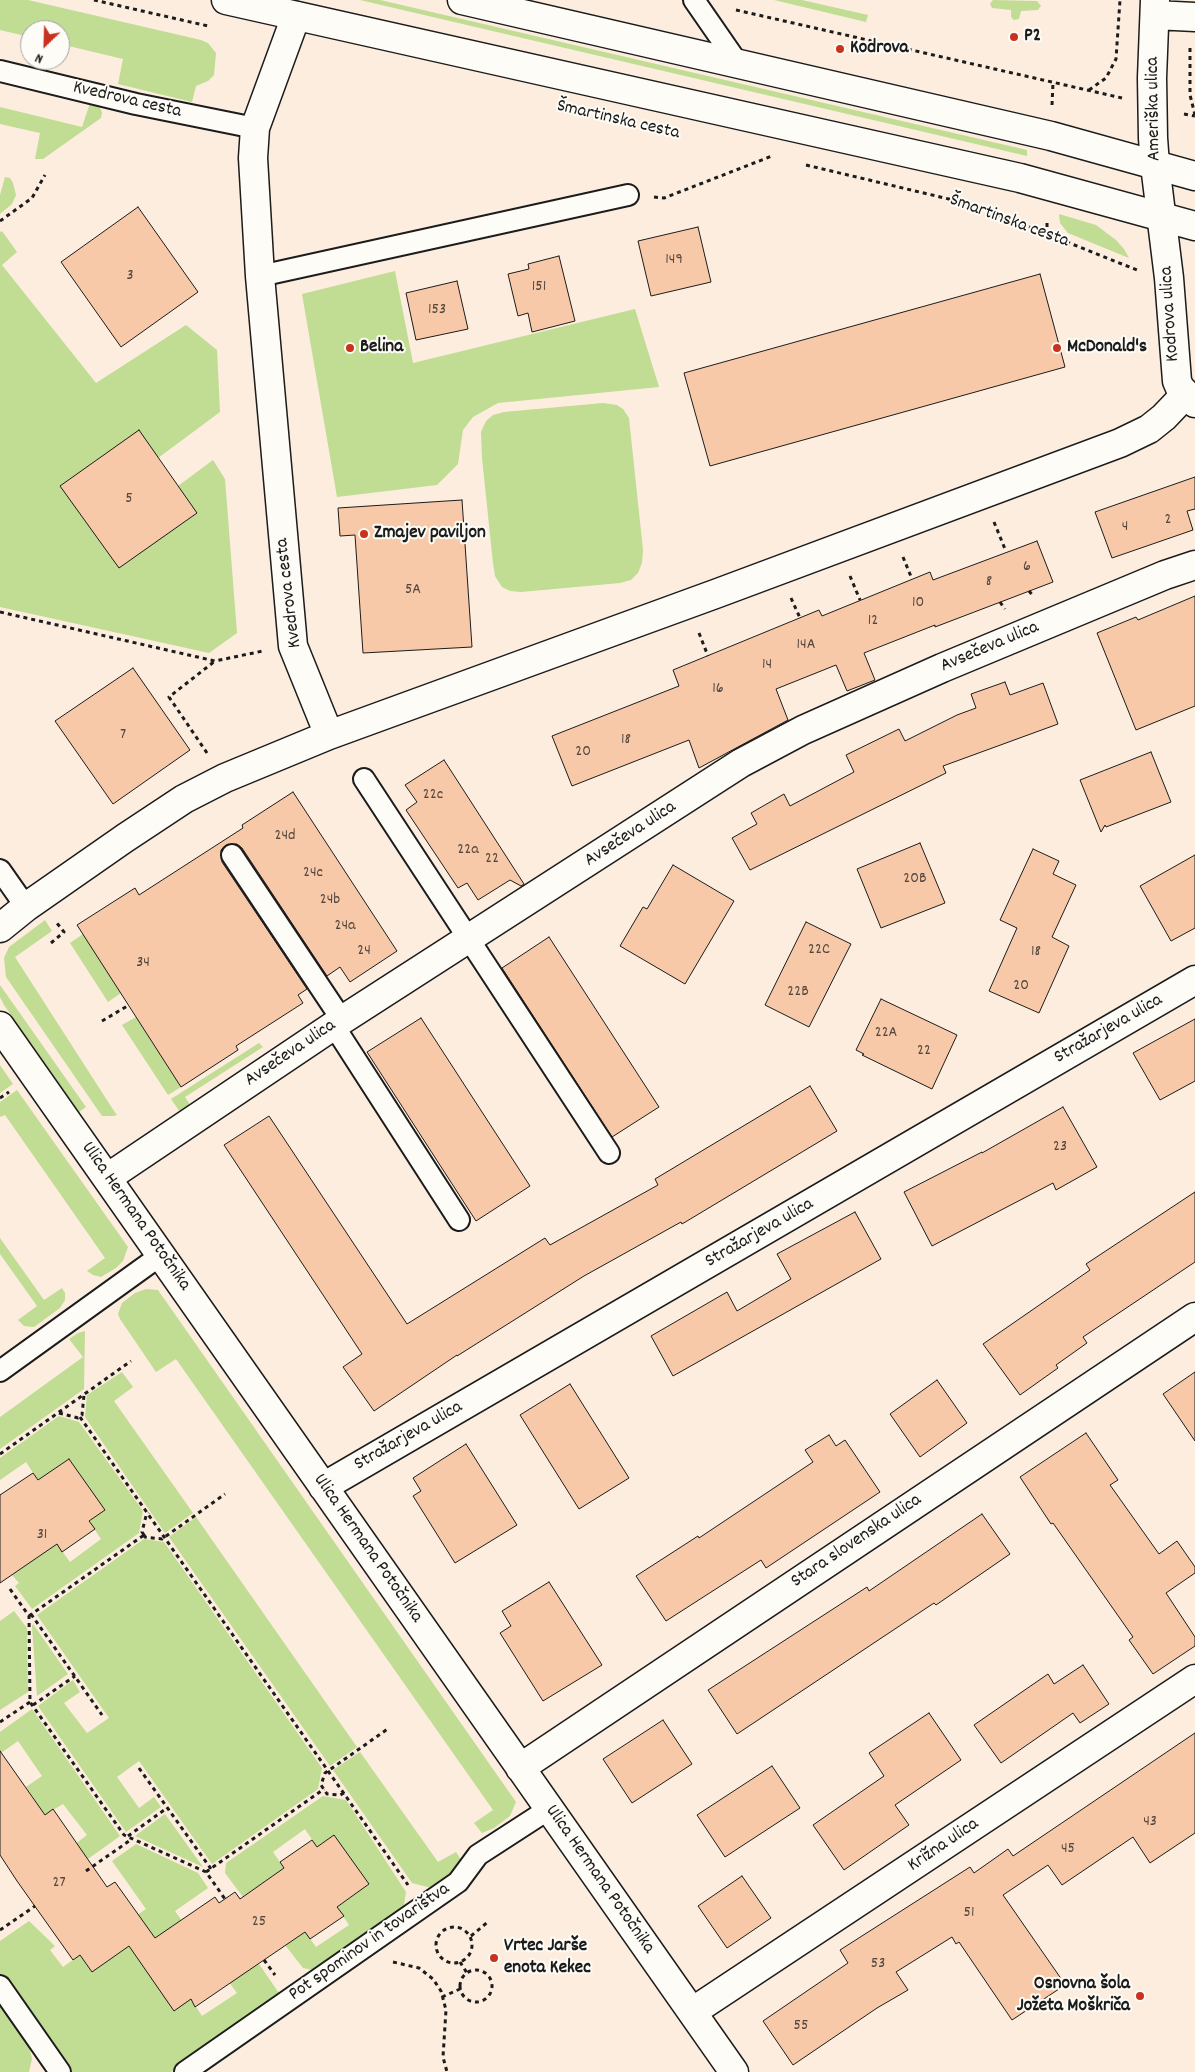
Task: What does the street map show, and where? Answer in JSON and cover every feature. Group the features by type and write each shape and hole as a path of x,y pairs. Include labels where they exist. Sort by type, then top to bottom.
{"street":[{"name":"Šmartinska cesta","path":"226,0 1020,178 1195,226"},
{"path":"462,0 1051,136 1195,176"},
{"path":"1155,7 1192,28"},
{"name":"Ameriška ulica","path":"1155,7 1152,97 1155,165 1162,218"},
{"name":"Kvedrova cesta","path":"296,16 255,128 253,158 260,276 293,646 329,735"},
{"name":"Kodrova ulica","path":"1162,218 1177,381 1190,398"},
{"path":"0,928 26,907 147,823 184,799 225,778 329,735 710,596 1120,443 1149,429 1190,398"},
{"name":"Avsečeva ulica","path":"107,1178 338,1023 741,763 803,730 996,645 1195,565"},
{"name":"Stražarjeva ulica","path":"324,1487 1195,980"},
{"name":"Ulica Hermana Potočnika","path":"0,1026 734,2072"},
{"name":"Stara slovenska ulica","path":"520,1768 1195,1317"},
{"name":"Križna ulica","path":"692,2012 1195,1679"}],"lane":[{"path":"694,0 740,65"},
{"name":"Kvedrova cesta","path":"0,70 136,104 255,128"},
{"path":"260,276 628,195"},
{"path":"364,779 609,1153"},
{"path":"232,855 459,1220"},
{"path":"0,870 26,907"},
{"path":"0,1371 161,1255"},
{"name":"Pot spominov in tovarištva","path":"185,2072 458,1882 478,1855 549,1809"},
{"path":"0,1986 60,2072"}],"path":[{"path":"94,0 213,28"},
{"name":"Ameriška ulica","path":"731,9 1089,90 1106,78 1116,59 1120,0"},
{"name":"Ameriška ulica","path":"1192,28 1190,95 1195,116"},
{"path":"628,195 664,198 772,156 762,154"},
{"name":"Šmartinska cesta","path":"801,164 974,205 1133,269"},
{"path":"0,221 32,198 45,175"},
{"path":"0,612 215,661 293,646"},
{"path":"696,626 708,656"},
{"path":"215,661 169,697 225,778"},
{"path":"102,1022 129,1005"},
{"path":"0,1454 131,1361"},
{"path":"80,1417 82,1415 84,1394"},
{"path":"58,1412 80,1417"},
{"path":"80,1417 423,1906"},
{"path":"149,1513 146,1516 142,1532 145,1537 162,1539 225,1494"},
{"path":"30,1615 144,1535"},
{"path":"10,1589 102,1715"},
{"path":"30,1615 32,1704 124,1835 206,1872 225,1898"},
{"path":"0,1722 75,1676"},
{"path":"344,1792 340,1795 327,1794 321,1786 325,1773 389,1728"},
{"path":"139,1768 211,1869"},
{"path":"206,1872 324,1789"},
{"path":"128,1837 167,1808"},
{"path":"86,1871 132,1839"},
{"path":"0,1930 35,1906"},
{"path":"471,1936 489,1921"},
{"path":"454,1926 464,1929 471,1936 472,1947 469,1956 460,1962 450,1962 441,1957 436,1948 437,1938 444,1930 454,1926"},
{"path":"386,1962 391,1961 419,1968 433,1979 442,1997 446,2019 443,2057 447,2072"},
{"path":"460,1962 467,1973"},
{"path":"476,1970 484,1972 490,1979 492,1988 489,1996 481,2002 473,2002 465,1997 460,1989 461,1980 467,1973 476,1970"},
{"path":"442,1997 460,1989"}],"green space":[{"path":"0,0 28,0 201,40 208,43 216,53 214,75 208,81 196,86 192,102 118,84 123,59 70,46 70,20 20,20 20,35 0,30"},
{"path":"360,0 380,0 1027,150 1027,156"},
{"path":"774,0 802,0 868,15 866,22"},
{"path":"993,0 1037,1 1041,6 1038,10 1021,11 1019,19 1014,20 1011,17 1011,10 992,8 990,4"},
{"path":"90,103 100,108 102,112 101,118 43,159 35,159 40,133 0,124 0,107 82,127"},
{"path":"5,177 10,178 16,195 12,204 0,214 0,195"},
{"path":"1059,214 1096,225 1116,240 1129,258 1068,233 1060,223"},
{"path":"2,231 17,252 2,265 96,383 186,325 217,350 220,412 158,458 197,513 178,486 213,460 225,479 237,633 209,653 0,607 0,232"},
{"path":"395,271 413,363 635,309 659,387 498,403 473,417 463,430 458,464 437,485 337,497 302,294"},
{"path":"603,403 617,405 623,409 629,418 643,550 642,563 638,573 631,580 620,583 521,592 510,591 502,587 495,576 482,458 481,432 486,421 493,415 504,412"},
{"path":"45,920 52,931 15,957 117,1115 102,1116 6,977 4,958 9,947"},
{"path":"83,934 121,993 108,1002 70,943"},
{"path":"0,985 86,1107 79,1112 4,1005 0,997"},
{"path":"136,1017 181,1087 168,1095 122,1025"},
{"path":"259,1043 263,1047 185,1097 189,1103 189,1108 184,1112 180,1112 171,1099"},
{"path":"0,1065 13,1084 0,1093"},
{"path":"17,1090 128,1247 123,1261 116,1268 101,1277 87,1271 105,1258 5,1115 0,1117 0,1102"},
{"path":"0,1238 44,1300 62,1288 65,1293 65,1300 60,1308 34,1327 24,1326 18,1320 37,1306 0,1254"},
{"path":"146,1289 158,1290 516,1802 510,1816 494,1828 482,1833 474,1823 493,1810 176,1359 156,1372 120,1319 118,1314 122,1303 135,1293"},
{"path":"85,1331 84,1389 0,1449 0,1417 83,1357 69,1339"},
{"path":"122,1372 133,1387 114,1401 193,1513 165,1533 85,1417 87,1395"},
{"path":"59,1416 79,1422 143,1511 139,1533 32,1609 15,1586 19,1583 12,1575 57,1544 70,1562 101,1539 89,1521 104,1510 69,1459 38,1480 26,1462 0,1480 0,1458"},
{"path":"196,1517 357,1747 330,1766 169,1537"},
{"path":"144,1539 164,1542 322,1768 318,1789 212,1864 139,1761 117,1777 139,1808 154,1797 161,1807 126,1832 38,1706 73,1680 80,1692 64,1703 87,1733 109,1718 37,1615"},
{"path":"14,1611 27,1628 28,1692 0,1710 0,1621"},
{"path":"33,1624 68,1674 37,1696 32,1626"},
{"path":"32,1709 120,1836 81,1864 70,1848 87,1835 63,1804 45,1815 26,1787 42,1776 18,1741 1,1753 0,1751 0,1732"},
{"path":"360,1752 438,1862 456,1852 460,1858 460,1866 452,1877 435,1889 412,1883 333,1770"},
{"path":"323,1796 346,1800 406,1892 403,1911 317,1971 303,1968 285,1945 305,1932 316,1947 349,1925 337,1907 369,1884 334,1835 317,1847 305,1829 273,1852 284,1868 243,1897 225,1873 226,1863"},
{"path":"165,1814 203,1867 135,1836"},
{"path":"136,1844 198,1873 208,1888 175,1911 185,1925 191,1999 202,2016 237,1993 225,1977 252,1958 257,1965 259,1964 281,1996 171,2072 68,2072 0,1975 0,1941 29,1921 55,1946 50,1950 63,1967 80,1955 92,1972 142,1937 130,1920 146,1909 112,1861"},
{"path":"0,2000 28,2040 32,2059 29,2072 0,2072"}],"building":[{"path":"138,207 198,292 121,347 61,262"},
{"path":"698,227 711,282 651,296 638,241"},
{"path":"559,256 575,321 532,332 528,313 518,316 508,274 529,269 528,264"},
{"path":"1040,274 1065,367 710,466 684,373"},
{"path":"457,281 468,329 416,340 406,293"},
{"path":"139,430 197,513 119,568 60,486"},
{"path":"1195,477 1195,509 1187,511 1193,530 1112,558 1095,512"},
{"path":"462,500 472,647 363,653 355,535 340,536 338,508"},
{"path":"1037,541 1053,582 864,653 875,680 847,691 836,665 776,689 788,720 699,768 689,740 572,786 552,736 679,686 673,670 819,610 822,616 930,572 933,580"},
{"path":"1195,596 1195,706 1136,730 1097,633 1136,617 1138,620"},
{"path":"133,668 190,750 113,804 55,721"},
{"path":"1005,682 1010,695 1043,683 1058,724 943,766 946,773 750,870 732,838 757,824 751,813 784,794 790,806 854,772 846,755 899,729 905,741 957,715 976,708 971,694"},
{"path":"1151,752 1171,802 1106,827 1105,825 1101,832 1080,780"},
{"path":"444,760 524,884 521,886 510,880 478,900 467,883 458,888 406,810 417,802 405,785"},
{"path":"293,792 397,951 350,982 340,967 327,976 242,848 237,844 226,845 221,850 222,862 307,989 298,995 303,1003 236,1046 238,1050 181,1087 77,925 135,888 139,895 243,828 242,825"},
{"path":"920,843 945,903 881,928 857,869"},
{"path":"1033,849 1059,861 1053,874 1076,885 1052,937 1069,946 1039,1013 989,991 1017,928 1000,920"},
{"path":"1195,855 1195,928 1171,941 1140,886"},
{"path":"673,865 734,901 685,984 620,946 643,907 647,909"},
{"path":"806,922 851,944 809,1027 765,1005"},
{"path":"549,937 659,1107 612,1137 502,968"},
{"path":"881,999 957,1035 932,1089 862,1055 864,1054 856,1050"},
{"path":"421,1018 530,1186 476,1221 367,1052"},
{"path":"1195,1019 1195,1081 1160,1100 1133,1053"},
{"path":"810,1086 837,1131 682,1224 681,1222 584,1276 457,1355 374,1411 343,1367 362,1354 224,1145 269,1116 407,1324 545,1238 550,1245 658,1185 655,1179"},
{"path":"1063,1107 1097,1167 1056,1190 1053,1183 932,1246 904,1192 982,1153"},
{"path":"1195,1192 1195,1262 1083,1337 1087,1343 1056,1365 1058,1368 1020,1395 983,1344 1090,1270 1086,1264"},
{"path":"855,1212 881,1259 673,1376 651,1336 727,1292 737,1311 791,1279 777,1254"},
{"path":"1195,1372 1195,1441 1163,1394"},
{"path":"937,1380 967,1423 920,1457 890,1414"},
{"path":"570,1384 629,1478 579,1509 520,1415"},
{"path":"1086,1433 1118,1480 1110,1485 1159,1554 1177,1541 1195,1567 1195,1573 1166,1593 1195,1637 1195,1646 1153,1674 1129,1640 1133,1637 1053,1523 1051,1524 1020,1477"},
{"path":"829,1435 836,1446 845,1440 880,1492 766,1568 761,1560 666,1621 636,1576 698,1536 699,1538 813,1462 805,1450"},
{"path":"466,1444 517,1525 455,1563 413,1496 421,1491 413,1478"},
{"path":"69,1459 105,1510 89,1521 95,1529 62,1552 57,1544 0,1583 0,1495 33,1473 38,1480"},
{"path":"982,1514 1010,1554 936,1605 934,1603 737,1734 708,1690 867,1587 869,1591"},
{"path":"549,1582 602,1665 543,1701 500,1633 511,1626 502,1611"},
{"path":"1083,1665 1109,1704 1080,1723 1073,1713 1001,1763 974,1725 1048,1674 1054,1684"},
{"path":"929,1713 961,1760 895,1805 909,1825 844,1870 813,1825 884,1776 869,1753"},
{"path":"663,1720 692,1764 632,1803 603,1759"},
{"path":"1195,1733 1195,1833 1150,1863 1133,1837 1062,1885 1048,1865 1003,1895 1062,1980 1056,1984 1059,1989 1012,2020 959,1942 956,1944 952,1937 896,1972 908,1990 877,2008 793,2065 763,2021 848,1963 840,1950 970,1867 974,1873 1008,1849 1013,1856"},
{"path":"0,1751 45,1815 53,1809 107,1887 115,1882 155,1938 215,1897 219,1903 235,1892 240,1899 284,1868 280,1862 312,1840 317,1847 334,1835 369,1884 337,1907 344,1916 310,1939 305,1932 195,2007 191,1999 174,2011 129,1946 92,1972 80,1955 73,1960 17,1881 0,1855"},
{"path":"772,1766 800,1808 725,1857 697,1815"},
{"path":"742,1876 771,1918 727,1948 698,1906"}],"place":[{"name":"P2","path":"1014,37"},
{"name":"Kodrova","path":"840,49"},
{"name":"Belina","path":"350,348"},
{"name":"McDonald's","path":"1057,348"},
{"name":"Zmajev paviljon","path":"364,534"},
{"name":"Vrtec Jarše enota Kekec","path":"494,1958"},
{"name":"Osnovna šola Jožeta Moškriča","path":"1140,1996"}]}
